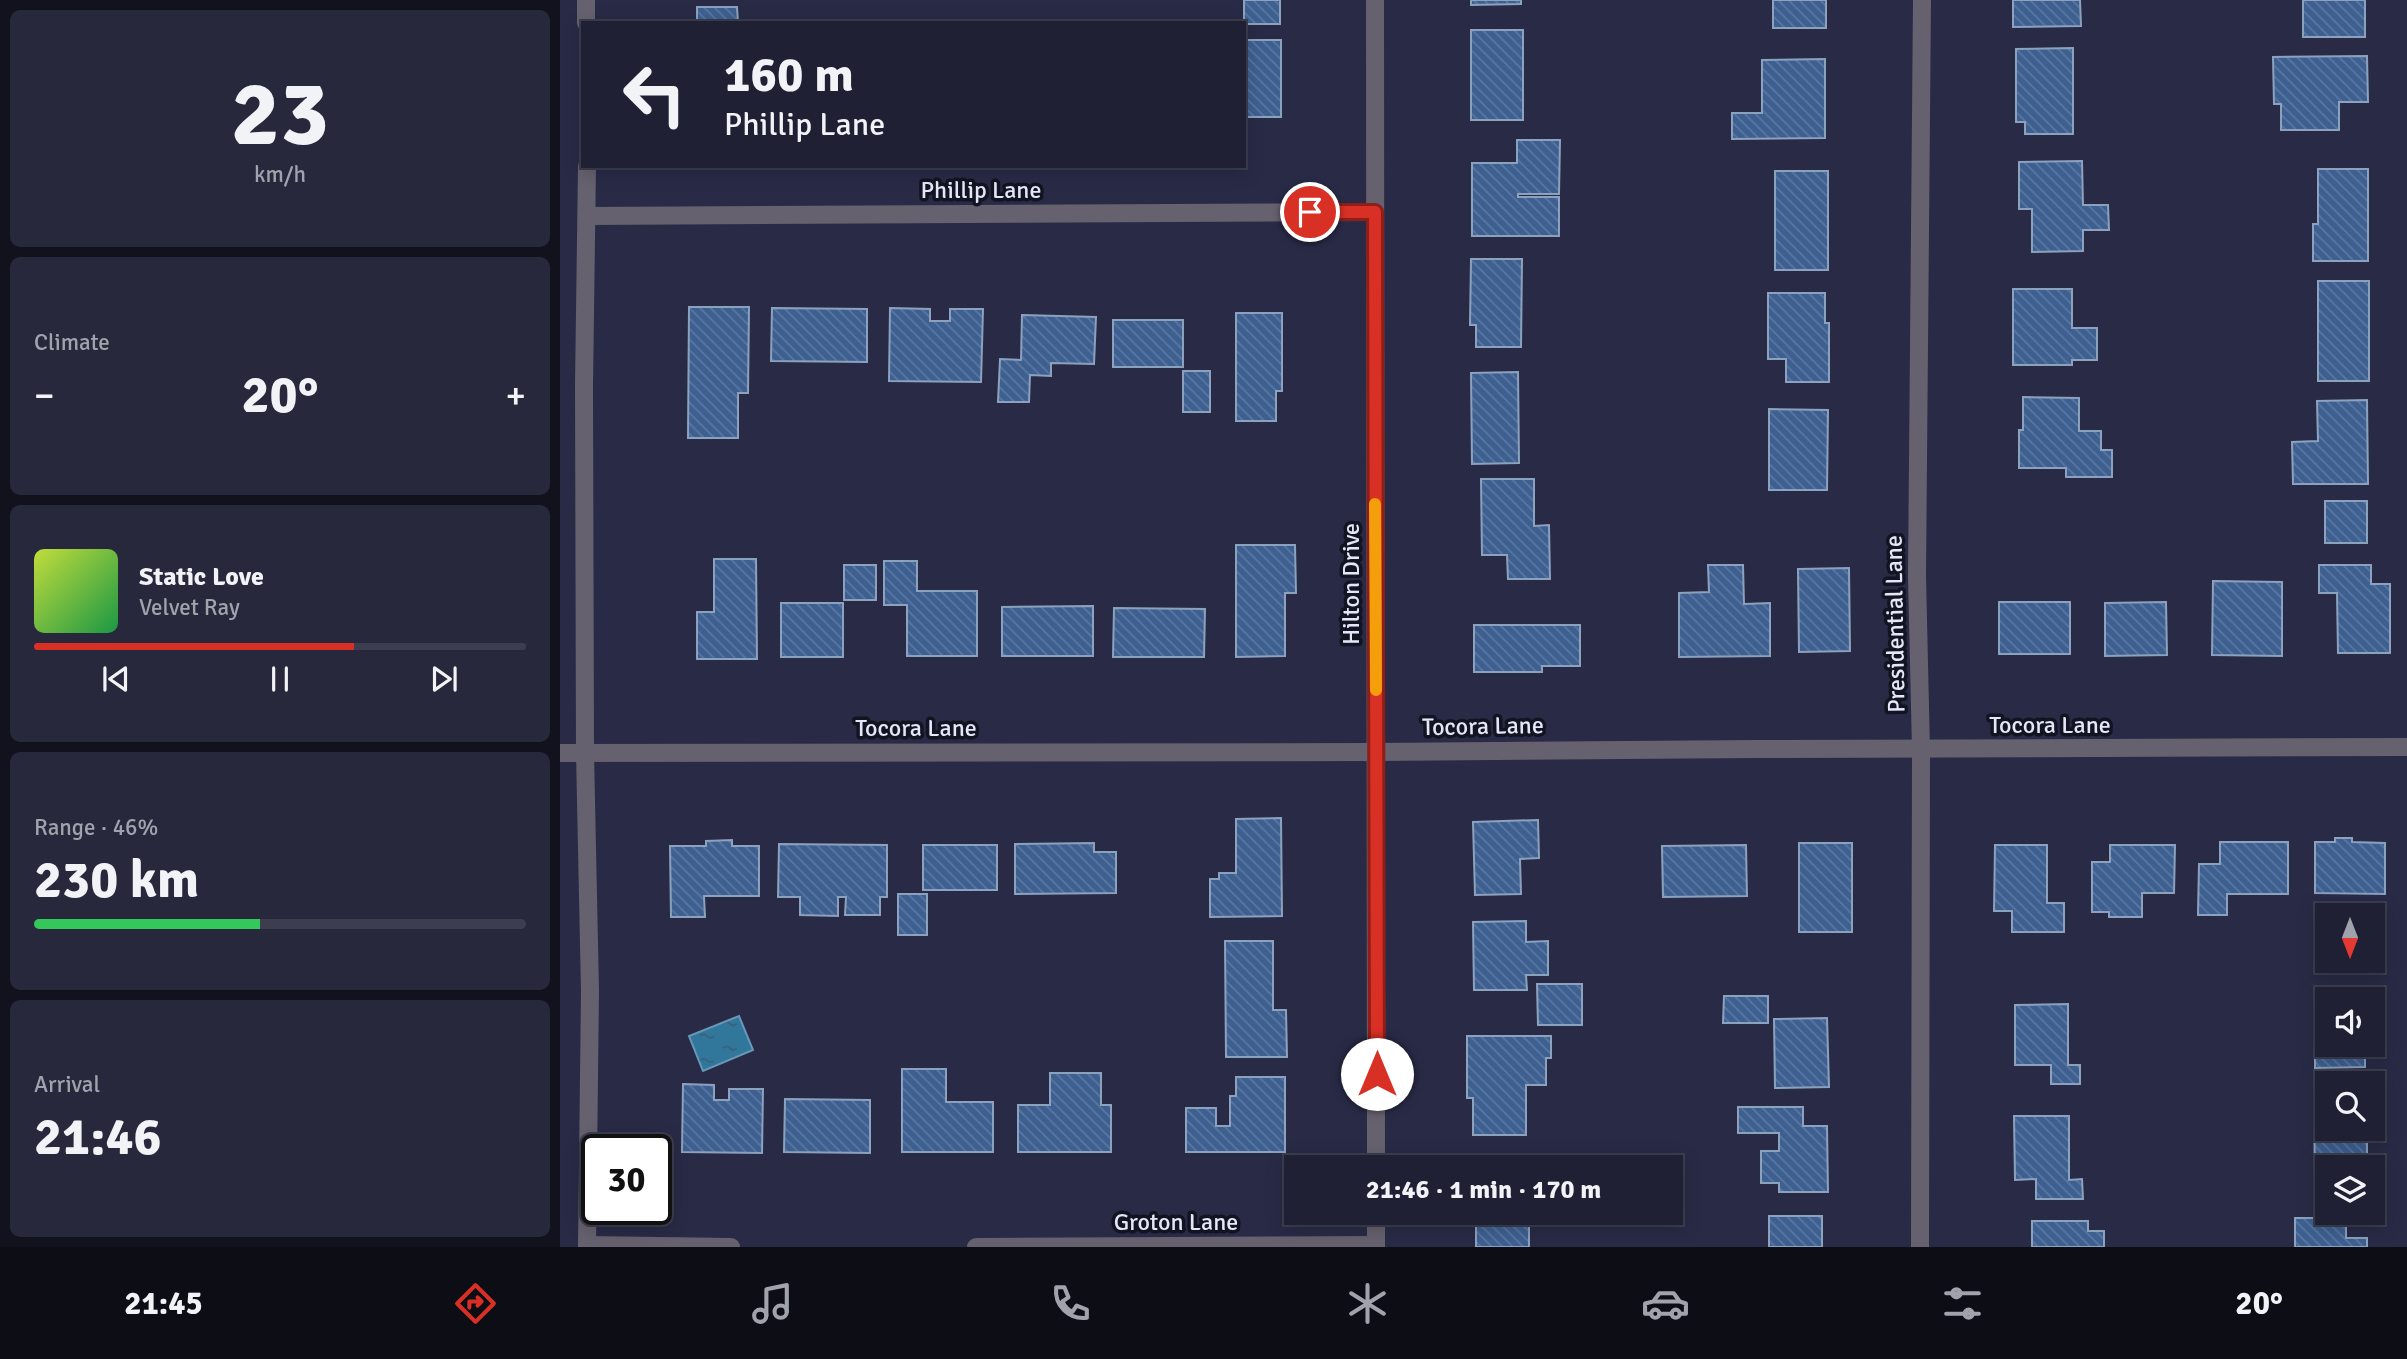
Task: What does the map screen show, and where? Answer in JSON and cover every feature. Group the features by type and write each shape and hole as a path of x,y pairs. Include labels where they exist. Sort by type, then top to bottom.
{"street":[{"path":"586,0 586,21"},
{"name":"Hilton Drive","path":"1375,0 1376,1155"},
{"name":"Presidential Lane","path":"1920,1247 1921,750 1917,562 1922,0"},
{"path":"587,168 584,385 585,753 590,991 587,1246 731,1247"},
{"name":"Phillip Lane","path":"587,216 1375,212"},
{"name":"Tocora Lane","path":"560,753 2407,747"},
{"path":"1376,1225 1376,1246"},
{"name":"Groton Lane","path":"976,1247 1376,1246"}],"water":[{"path":"739,1016 753,1050 703,1071 689,1036"}],"building":[{"path":"1244,0 1280,0 1280,24 1246,24"},
{"path":"1471,0 1521,0 1521,4 1471,5"},
{"path":"1773,0 1826,0 1826,28 1773,28"},
{"path":"2013,0 2080,0 2081,26 2013,27"},
{"path":"2303,0 2365,0 2365,37 2303,37"},
{"path":"697,7 737,7 738,21 697,21"},
{"path":"1471,30 1523,30 1523,120 1471,120"},
{"path":"1246,40 1281,40 1281,117 1246,117"},
{"path":"2073,48 2073,134 2025,134 2025,122 2016,122 2016,49"},
{"path":"2367,56 2368,102 2339,102 2339,130 2281,130 2281,104 2274,104 2273,57"},
{"path":"1825,59 1825,138 1732,139 1732,113 1762,113 1762,60"},
{"path":"1517,140 1560,140 1559,194 1518,194 1518,197 1559,197 1559,236 1472,236 1472,163 1517,163"},
{"path":"2082,161 2083,205 2108,205 2109,230 2083,230 2083,251 2032,252 2032,209 2019,209 2019,162"},
{"path":"2318,169 2368,169 2368,261 2313,261 2313,224 2318,224"},
{"path":"1775,171 1828,171 1828,270 1775,270"},
{"path":"1471,259 1522,259 1521,347 1476,347 1476,325 1470,325"},
{"path":"2318,281 2369,281 2369,381 2318,381"},
{"path":"2013,289 2072,289 2072,328 2097,328 2097,360 2072,360 2072,365 2013,365"},
{"path":"1768,293 1825,293 1825,323 1829,323 1829,382 1786,382 1786,359 1768,359"},
{"path":"689,307 749,307 748,393 738,393 738,438 688,438"},
{"path":"772,308 867,309 867,362 771,361"},
{"path":"890,308 930,309 930,321 950,321 950,309 983,309 981,382 889,381"},
{"path":"1236,313 1282,313 1282,391 1276,391 1276,421 1236,421"},
{"path":"1022,315 1096,317 1094,364 1051,363 1051,376 1030,375 1029,402 998,402 1000,359 1021,360"},
{"path":"1113,320 1183,320 1183,367 1113,367"},
{"path":"1183,371 1210,371 1210,412 1183,412"},
{"path":"1518,372 1519,463 1472,464 1471,373"},
{"path":"2023,397 2079,398 2079,431 2101,431 2101,450 2112,450 2112,477 2066,477 2066,468 2019,468 2019,430 2023,430"},
{"path":"2367,400 2368,484 2293,484 2292,442 2318,441 2317,401"},
{"path":"1769,409 1828,410 1827,490 1769,490"},
{"path":"1481,479 1534,479 1534,526 1549,525 1550,579 1508,579 1507,555 1482,555"},
{"path":"2325,501 2367,501 2367,543 2325,543"},
{"path":"1236,545 1295,545 1296,593 1285,593 1285,656 1236,657"},
{"path":"714,559 756,559 757,659 697,659 697,612 714,612"},
{"path":"884,561 917,561 917,591 977,591 977,656 907,656 907,605 884,605"},
{"path":"844,565 876,565 876,600 844,600"},
{"path":"1708,565 1743,565 1744,604 1770,603 1770,656 1679,657 1679,593 1709,592"},
{"path":"2319,565 2371,565 2371,584 2390,584 2390,653 2338,653 2337,593 2319,593"},
{"path":"1849,568 1850,651 1799,652 1798,569"},
{"path":"2213,581 2282,582 2282,656 2212,655"},
{"path":"1999,602 2070,602 2070,654 1999,654"},
{"path":"2166,602 2167,655 2105,656 2105,603"},
{"path":"781,603 843,603 843,657 781,657"},
{"path":"1093,606 1093,656 1002,656 1002,607"},
{"path":"1114,608 1205,609 1204,657 1113,657"},
{"path":"1474,625 1580,625 1580,666 1542,666 1542,672 1474,672"},
{"path":"1281,818 1282,916 1210,917 1210,879 1219,879 1219,873 1236,873 1236,819"},
{"path":"1538,820 1539,858 1520,859 1521,894 1475,895 1473,822"},
{"path":"2335,838 2352,838 2352,842 2385,843 2385,894 2315,893 2315,842 2335,842"},
{"path":"732,840 732,846 759,846 759,896 704,896 705,917 671,917 670,846 706,846 706,841"},
{"path":"2220,842 2288,842 2288,894 2227,894 2227,915 2198,915 2199,864 2220,864"},
{"path":"1094,843 1094,852 1116,852 1116,893 1015,894 1015,844"},
{"path":"1799,843 1852,843 1852,932 1799,932"},
{"path":"779,844 887,845 887,897 880,897 880,915 845,915 846,897 838,897 838,916 800,915 800,897 778,897"},
{"path":"923,845 997,845 997,890 923,890"},
{"path":"1746,845 1747,896 1663,897 1662,846"},
{"path":"1995,845 2047,845 2047,903 2064,903 2064,932 2012,932 2012,911 1994,911"},
{"path":"2110,845 2175,845 2174,893 2142,893 2142,917 2109,917 2109,912 2092,912 2092,862 2110,862"},
{"path":"898,894 927,894 927,935 898,935"},
{"path":"1526,921 1526,942 1548,941 1548,975 1526,975 1527,990 1474,990 1473,922"},
{"path":"1225,941 1273,941 1273,1010 1286,1010 1287,1057 1226,1057"},
{"path":"1537,984 1582,984 1582,1025 1538,1025"},
{"path":"1724,996 1768,996 1768,1023 1723,1023"},
{"path":"2068,1004 2068,1065 2080,1065 2080,1084 2051,1084 2051,1065 2015,1065 2015,1005"},
{"path":"1827,1018 1829,1087 1775,1088 1774,1019"},
{"path":"1467,1036 1551,1036 1551,1058 1546,1058 1546,1085 1526,1085 1526,1135 1473,1135 1473,1098 1467,1098"},
{"path":"2315,1057 2365,1057 2365,1067 2315,1068"},
{"path":"902,1069 946,1069 946,1102 993,1102 993,1152 902,1152"},
{"path":"1050,1073 1101,1073 1101,1105 1111,1105 1111,1152 1018,1152 1018,1105 1050,1105"},
{"path":"1236,1077 1285,1077 1285,1152 1186,1152 1186,1108 1216,1108 1216,1126 1230,1126 1230,1096 1236,1096"},
{"path":"683,1084 714,1085 714,1100 729,1100 729,1089 763,1089 762,1153 682,1152"},
{"path":"785,1099 870,1100 870,1153 784,1152"},
{"path":"1738,1107 1803,1107 1803,1126 1827,1126 1828,1192 1779,1192 1779,1183 1761,1183 1761,1151 1779,1151 1779,1133 1738,1133"},
{"path":"2314,1108 2315,1141 2367,1141 2367,1155 2315,1155 2315,1178"},
{"path":"2014,1116 2069,1116 2069,1180 2082,1179 2083,1199 2036,1199 2036,1179 2015,1180"},
{"path":"1769,1216 1822,1216 1822,1247 1769,1247"},
{"path":"2295,1218 2315,1218 2315,1225 2346,1225 2346,1238 2367,1238 2367,1247 2295,1247"},
{"path":"2032,1221 2088,1221 2088,1231 2104,1231 2104,1247 2032,1247"},
{"path":"1476,1225 1529,1225 1529,1247 1476,1247"}],"slow traffic":[{"path":"1375,504 1376,690"}],"route":[{"path":"1310,212 1375,212 1377,1074"}]}
